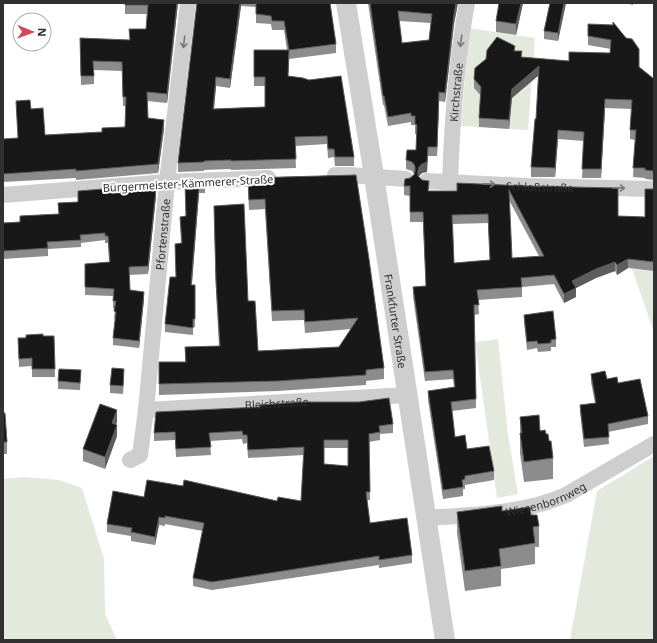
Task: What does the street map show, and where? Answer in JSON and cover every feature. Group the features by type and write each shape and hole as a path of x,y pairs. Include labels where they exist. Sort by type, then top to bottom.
{"street":[{"name":"Pfortenstraße","path":"130,460 140,455 146,410 167,182 188,3"},
{"name":"Frankfurter Straße","path":"346,3 408,395 444,640"},
{"name":"Kirchstraße","path":"450,182 452,125 457,73 467,3"},
{"path":"317,176 349,175 406,179"},
{"name":"Bürgermeister-Kämmerer-Straße","path":"3,195 167,182 286,178"},
{"name":"Schloßstraße","path":"427,181 654,189"},
{"name":"Bleichstraße","path":"146,410 408,395"},
{"name":"Wiesenbornweg","path":"426,518 494,512 535,506 552,501 566,495 654,444"}],"shaded area":[{"path":"469,28 535,38 528,130 509,129 481,96 479,127 461,126"},
{"path":"632,269 654,271 654,332"},
{"path":"498,339 508,435 518,494 497,498 475,342"},
{"path":"654,456 654,640 570,640 597,491"},
{"path":"25,477 59,480 82,488 104,559 105,614 117,640 3,640 3,479"}],"building":[{"path":"125,3 177,3 167,94 147,92 148,118 164,120 158,164 76,171 76,169 3,174 3,139 18,138 16,101 30,100 31,109 43,108 45,135 102,132 102,128 125,127 126,97 123,97 122,62 93,61 94,76 81,76 80,38 130,40 129,29 146,29 148,5 125,5"},
{"path":"197,3 240,3 230,79 216,77 213,109 265,107 265,77 254,77 254,50 289,50 288,76 309,80 341,76 354,157 335,157 334,149 328,149 327,136 295,137 296,159 231,160 178,163"},
{"path":"256,3 330,3 336,44 289,50 284,21 272,21 271,16 256,14"},
{"path":"370,3 456,3 445,93 439,92 437,147 428,147 427,162 419,167 418,171 418,176 422,180 429,181 428,191 457,191 457,183 618,188 618,216 645,217 645,189 654,189 654,262 628,259 617,265 615,262 596,269 572,281 576,288 564,294 554,275 521,278 522,287 477,290 479,305 474,305 476,399 451,402 455,437 465,435 467,449 489,446 494,471 465,476 465,479 462,480 463,487 443,490 428,391 455,387 453,370 425,372 413,287 426,286 423,212 410,212 410,186 404,186 405,179 414,175 415,171 415,166 412,162 406,160 407,150 416,150 417,125 415,124 415,116 411,116 411,113 388,117 383,96","holes":["398,11 432,14 429,40 402,43","509,190 544,256 512,258","488,214 490,260 454,263 452,215"]},
{"path":"499,3 521,3 516,24 496,21"},
{"path":"550,3 564,3 558,33 544,31"},
{"path":"613,22 626,38 632,39 639,49 639,67 654,79 654,171 645,170 645,168 633,168 636,130 630,130 632,100 605,99 601,169 582,169 584,132 558,130 555,168 531,167 539,66 512,89 509,120 479,118 481,87 474,79 475,68 486,59 487,50 497,37 515,46 514,51 522,51 521,57 569,61 569,52 610,53 611,40 588,36 588,24 613,25"},
{"path":"356,175 384,368 366,370 366,375 278,381 159,384 159,362 186,362 185,347 220,346 216,281 214,206 244,204 248,301 255,301 258,351 339,347 358,318 305,322 304,310 272,311 265,199 249,200 248,178"},
{"path":"185,183 205,183 205,186 199,186 191,285 195,285 195,319 193,319 193,328 165,324 170,277 176,277 175,244 182,243 180,217 186,216"},
{"path":"154,185 156,189 148,266 129,267 130,290 144,292 139,341 113,338 116,312 114,311 116,301 113,301 114,289 85,287 85,264 110,262 108,236 105,236 105,233 80,235 81,240 47,242 48,248 3,251 3,223 20,222 20,216 59,214 58,203 78,202 78,191"},
{"path":"553,311 556,339 551,340 551,343 538,344 537,341 527,342 524,315"},
{"path":"43,334 43,336 54,336 55,369 32,369 32,358 19,359 18,338 26,338 26,335"},
{"path":"112,368 124,369 123,386 110,385"},
{"path":"59,369 81,370 80,383 58,381"},
{"path":"605,371 607,379 617,377 618,383 640,379 648,416 608,424 609,437 584,439 580,405 596,403 591,374"},
{"path":"389,398 393,424 379,426 380,432 369,434 370,492 366,492 370,523 407,518 412,555 379,560 379,556 212,582 193,578 204,523 165,516 165,518 159,517 155,537 131,532 132,528 107,524 113,491 144,497 147,480 183,486 184,480 277,501 278,497 301,501 304,447 248,450 247,435 243,435 242,431 209,433 211,447 176,449 175,432 154,433 156,412 260,407 260,405 301,402 359,402","holes":["324,440 348,440 348,466 324,464"]},
{"path":"100,404 117,410 112,423 117,425 105,457 83,449"},
{"path":"3,413 5,413 7,442 3,442"},
{"path":"539,415 540,431 545,430 546,434 548,434 549,441 551,441 553,458 524,462 520,433 522,433 520,417"},
{"path":"502,506 502,511 530,507 531,515 537,515 539,526 533,527 535,543 499,549 501,566 465,571 457,512"}]}
